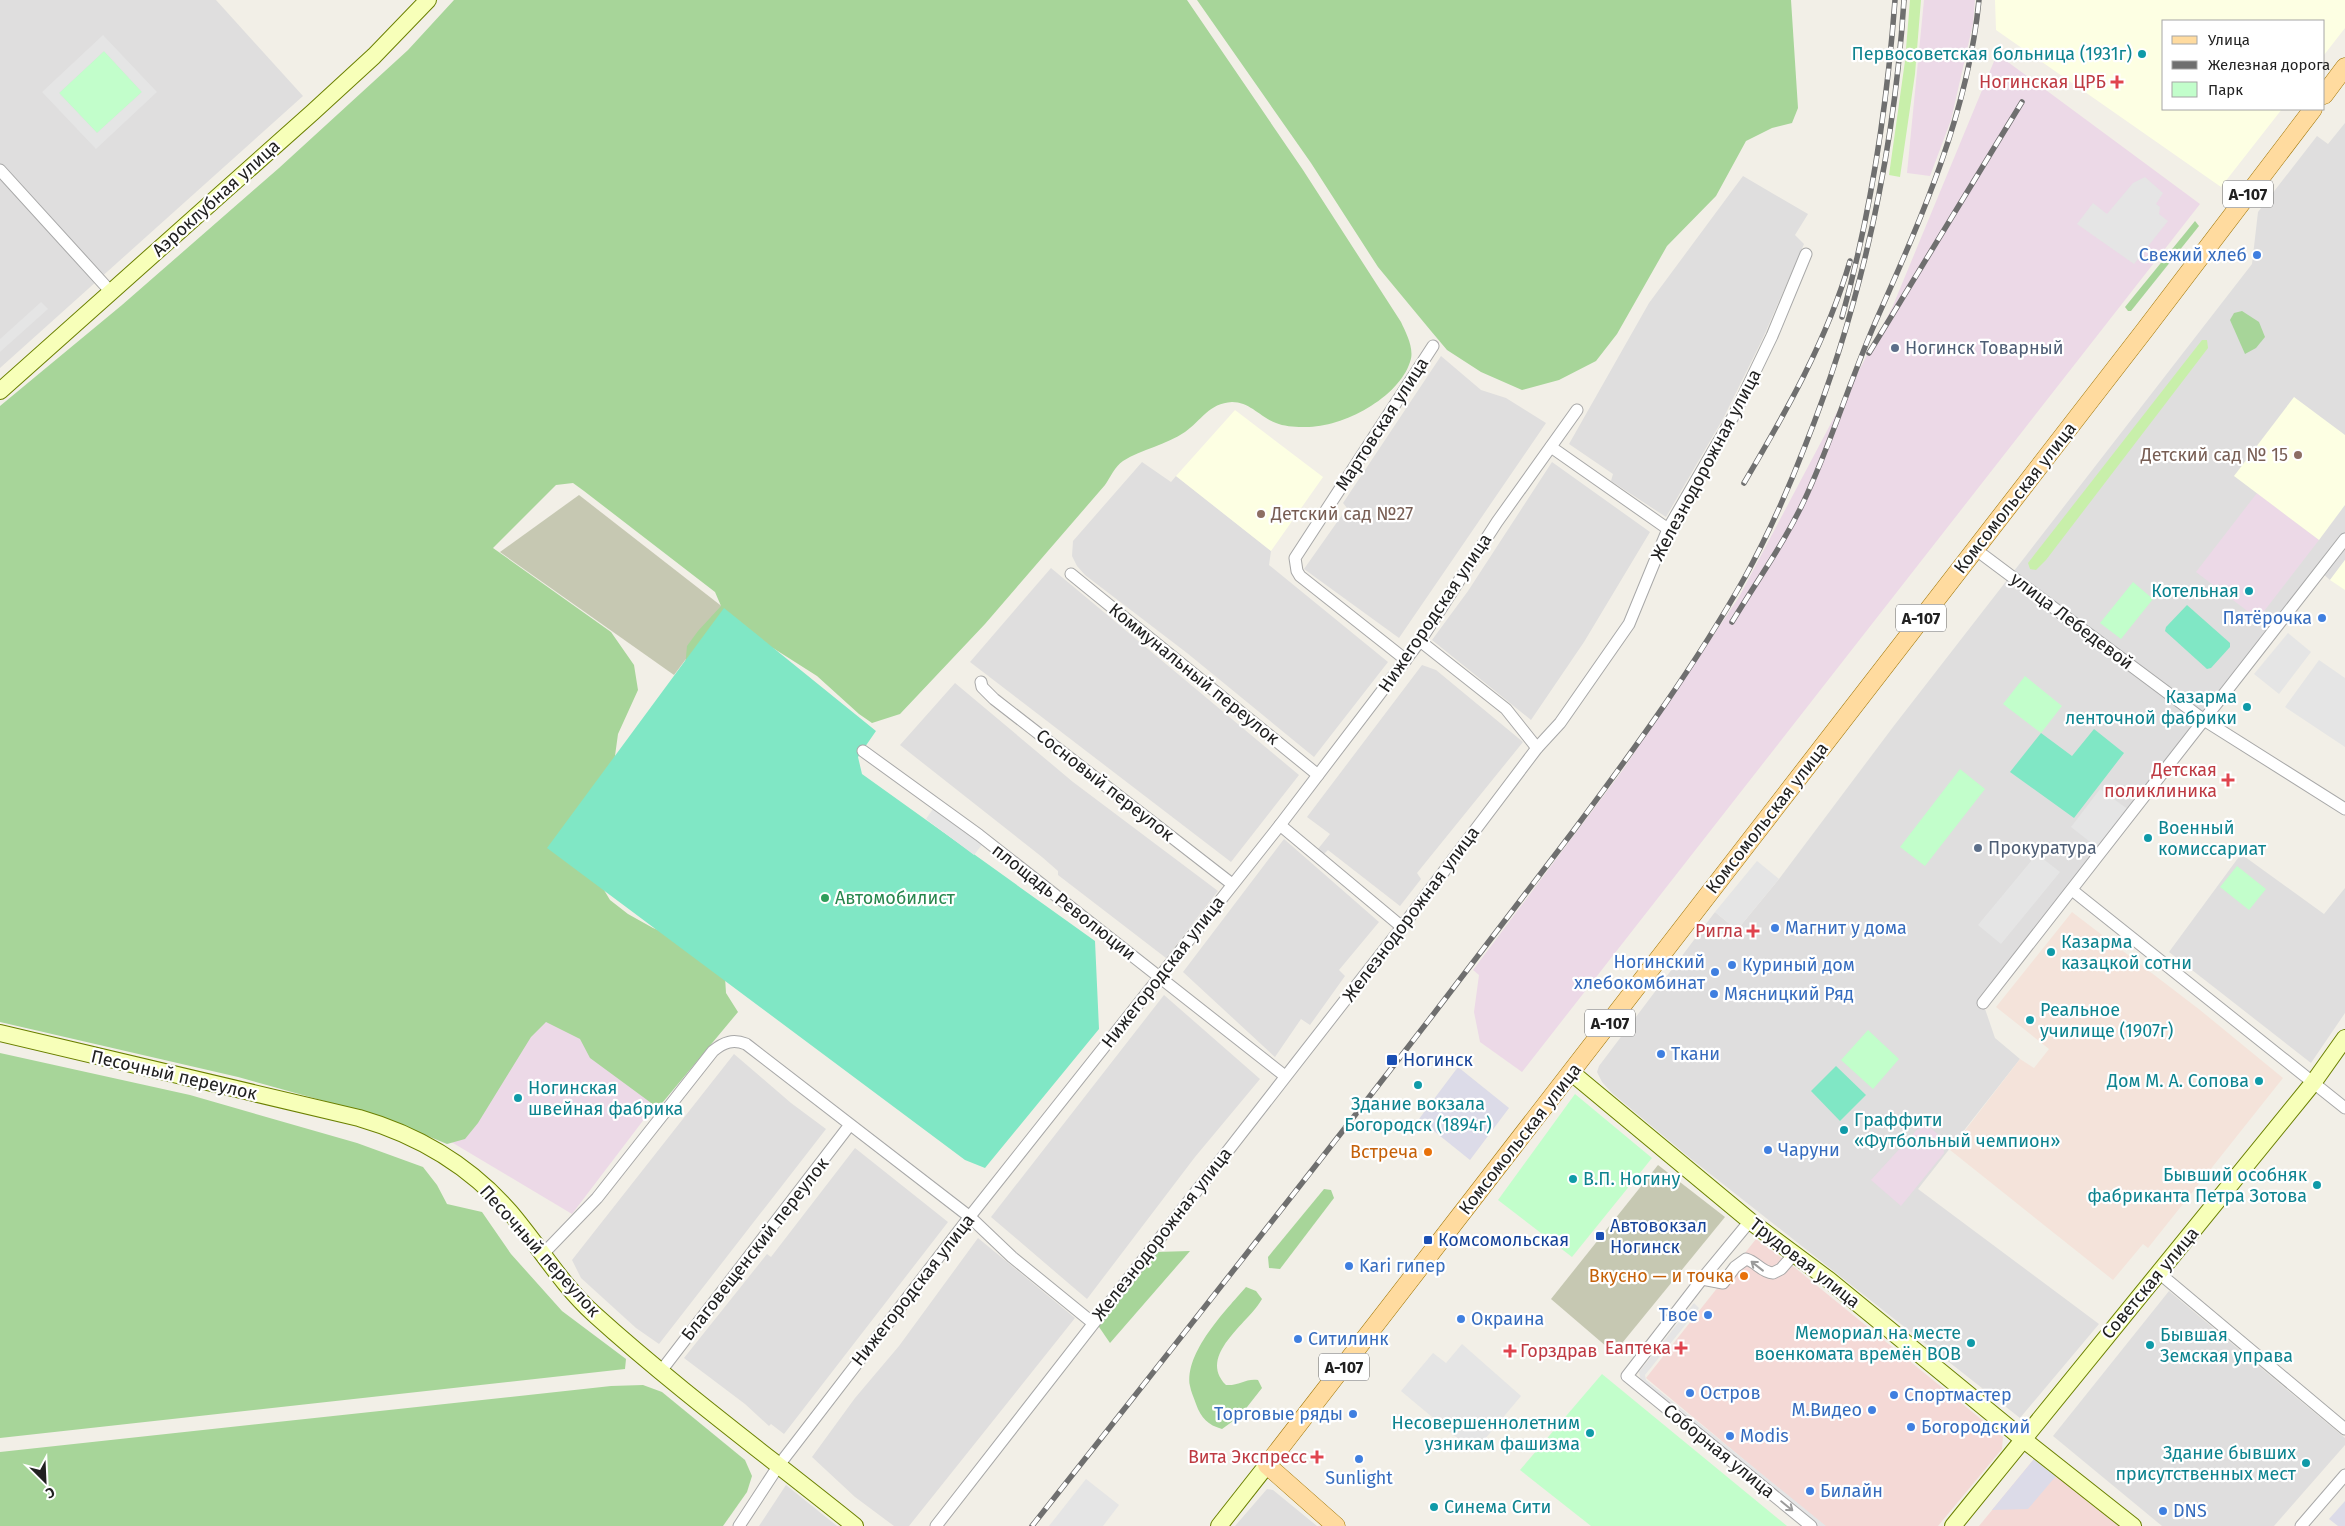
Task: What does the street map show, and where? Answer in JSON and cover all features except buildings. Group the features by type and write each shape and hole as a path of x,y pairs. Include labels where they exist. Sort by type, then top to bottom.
{"main road":[{"path":"2325,94 2345,67"},
{"name":"Комсомольская улица","path":"1267,1465 1572,1073 2312,110"},
{"path":"1267,1465 1336,1526"}],"street":[{"name":"Аэроклубная улица","path":"0,391 313,112 374,56 428,0"},
{"path":"0,170 112,292"},
{"name":"Железнодорожная улица","path":"936,1526 1402,927 1537,748 1560,723 1629,624 1668,529 1734,415 1772,336 1806,254"},
{"name":"Мартовская улица","path":"1406,660 1300,576 1295,564 1297,552 1433,346"},
{"name":"Нижегородская улица","path":"739,1526 779,1465 970,1217 1280,825 1406,660 1497,522 1577,410"},
{"path":"1551,447 1668,529"},
{"path":"1983,1003 2345,539"},
{"name":"улица Лебедевой","path":"1975,548 2204,720 2345,809"},
{"name":"Коммунальный переулок","path":"1071,574 1318,775"},
{"path":"1420,641 1506,709 1537,748"},
{"name":"Сосновый переулок","path":"980,682 982,687 994,699 1232,884"},
{"name":"площадь Революции","path":"863,751 979,835 1285,1076"},
{"path":"1280,825 1402,927"},
{"path":"2072,890 2345,1108"},
{"name":"Песочный переулок","path":"0,1034 358,1118 410,1135 444,1154 474,1177 510,1213 573,1292 594,1313 661,1371 855,1526"},
{"name":"Советская улица","path":"1953,1526 2024,1440 2090,1355 2313,1083 2345,1038"},
{"path":"542,1255 597,1198 713,1051 720,1045 738,1041 746,1044 849,1126 970,1217 1012,1257 1093,1323"},
{"name":"Трудовая улица","path":"1572,1073 1750,1221 1795,1253 2024,1440 2133,1526"},
{"name":"Благовещенский переулок","path":"661,1371 849,1126"},
{"path":"1750,1221 1702,1279 1723,1283 1736,1267 1746,1260 1751,1261 1762,1270 1773,1273 1781,1269 1795,1253"},
{"path":"2159,1273 2345,1430"},
{"name":"Соборная улица","path":"1702,1279 1627,1376 1811,1526"},
{"name":"Комсомольская улица","path":"1219,1526 1267,1465"},
{"path":"2301,1526 2345,1475"}],"shaded area":[{"path":"0,0 216,0 303,96 0,368"},
{"path":"1924,0 1975,0 1973,24 1951,120 1930,176 1907,173"},
{"name":"Ногинская ЦРБ","path":"1995,0 2345,0 2345,28 2325,54 2325,20 2162,20 2162,110 2281,110 2221,187 1996,30"},
{"path":"103,35 157,92 96,149 42,92","holes":["104,51 142,92 97,133 59,93"]},
{"path":"1997,54 2200,204 1522,1072 1480,1042 1474,1012 1479,975 1473,970 1622,771 1739,597 1892,308"},
{"path":"2345,123 2345,560 2330,580 2321,572 1983,1003 1995,1038 2020,1059 1918,1189 2099,1324 2020,1418 1690,1158 1612,1093 1602,1082 1597,1072 1599,1066 1715,912 1737,930 1779,879 1893,727 2252,264 2258,212 2317,136 2328,144"},
{"path":"1743,176 1808,214 1795,235 1804,244 1763,338 1724,417 1666,517 1611,481 1613,474 1569,444 1649,303"},
{"path":"2145,177 2163,193 2156,204 2160,207 2159,214 2168,221 2134,264 2077,224 2093,203 2107,214 2133,183"},
{"path":"41,302 48,309 0,352 0,339"},
{"path":"1441,356 1481,390 1506,398 1546,423 1399,638 1304,569 1347,508 1343,503"},
{"name":"Детский сад № 15","path":"2294,397 2345,435 2345,505 2319,540 2234,476"},
{"name":"Детский сад №27","path":"1235,410 1323,477 1271,551 1176,476"},
{"path":"1142,462 1171,482 1176,476 1271,551 1269,565 1388,662 1314,757 1187,653 1085,575 1077,566 1072,556 1073,541"},
{"path":"1552,462 1650,532 1584,642 1531,720 1432,640 1468,591"},
{"path":"2257,493 2319,540 2258,619 2196,572"},
{"path":"579,495 724,608 674,675 500,552"},
{"path":"2345,560 2345,590 2330,580"},
{"path":"1051,568 1299,775 1231,862 970,662"},
{"path":"2288,633 2311,652 2279,694 2254,674"},
{"path":"2319,660 2345,678 2345,747 2285,707"},
{"path":"1422,665 1436,670 1523,742 1417,873 1421,879 1400,906 1328,850 1324,854 1318,849 1330,834 1307,817"},
{"path":"955,683 1073,782 1218,891 1166,958 1058,875 1058,871 1042,857 900,745"},
{"path":"2100,789 2129,810 2099,849 2071,827"},
{"path":"935,806 984,842 974,855 926,819"},
{"path":"1284,839 1379,922 1339,970 1345,976 1310,1025 1301,1019 1275,1057 1183,972"},
{"path":"2037,854 2060,872 2001,944 1978,925"},
{"path":"2241,854 2324,914 2345,888 2345,1013 2311,1063 2169,952"},
{"path":"1757,861 1779,879 1737,930 1715,912"},
{"path":"2072,912 2200,1010 2283,1078 2148,1248 2143,1244 2113,1280 1950,1150 2020,1059 2034,1068 2049,1049 1996,1007"},
{"path":"1164,995 1260,1079 1195,1157 1087,1299 991,1217"},
{"path":"540,1006 664,1093 572,1214 448,1140"},
{"path":"734,1054 791,1103 826,1129 659,1344 636,1328 581,1278 572,1260"},
{"path":"1458,1067 1509,1108 1470,1160 1419,1119"},
{"path":"1924,1122 1942,1138 1944,1153 1901,1206 1871,1180"},
{"path":"855,1148 948,1222 784,1434 771,1424 769,1426 745,1404 684,1358 767,1254 771,1257"},
{"path":"1658,1165 1725,1217 1614,1353 1551,1299"},
{"path":"978,1238 1075,1318 909,1526 894,1526 855,1497 812,1457 855,1398 899,1346"},
{"path":"1756,1239 1794,1267 2003,1437 2002,1449 1938,1526 1824,1526 1646,1378"},
{"path":"2169,1291 2345,1438 2345,1445 2274,1526 2162,1526 2053,1436"},
{"path":"1694,1303 1699,1308 1645,1375 1646,1380 1826,1526 1817,1526 1641,1381 1639,1372"},
{"path":"1462,1344 1521,1396 1474,1452 1401,1391 1433,1353 1446,1363"},
{"path":"2034,1459 2056,1476 2120,1526 1979,1526"},
{"path":"2034,1459 2056,1476 2028,1509 1992,1510"},
{"path":"1086,1479 1119,1505 1103,1526 1049,1526"},
{"path":"786,1485 837,1526 759,1526"},
{"path":"1267,1489 1273,1490 1317,1526 1235,1526"},
{"path":"2345,1501 2345,1526 2338,1526 2329,1519"}],"green space":[{"path":"454,0 1187,0 1303,170 1401,322 1409,341 1411,357 1403,375 1393,388 1381,399 1350,417 1317,426 1292,427 1270,420 1244,404 1224,403 1211,409 1185,432 1120,463 1105,485 985,624 900,714 872,723 859,714 817,676 773,648 685,667 687,646 721,606 715,592 573,483 556,485 493,548 611,632 634,665 638,690 618,734 598,880 610,900 628,914 653,928 703,948 725,977 726,993 738,1012 658,1108 590,1058 580,1039 546,1022 531,1037 478,1123 465,1139 447,1144 382,1117 238,1077 0,1022 0,406 122,305 279,168 408,50"},
{"path":"1197,0 1791,0 1798,108 1792,123 1772,128 1746,141 1716,196 1667,246 1617,334 1596,361 1559,380 1522,390 1481,372 1447,350 1431,331 1378,267 1311,163"},
{"path":"1910,0 1921,0 1915,74 1900,177 1889,175 1905,61"},
{"path":"104,51 142,92 97,133 59,93"},
{"path":"2195,221 2199,226 2131,311 2128,311 2125,307"},
{"path":"2242,311 2259,322 2265,337 2256,348 2245,354 2230,320 2234,313"},
{"path":"2202,340 2207,340 2208,348 2046,560 2036,570 2030,569 2028,563"},
{"path":"2133,582 2153,599 2121,639 2100,623"},
{"path":"2187,605 2230,643 2230,647 2211,668 2207,669 2165,631 2166,627"},
{"name":"Автомобилист","path":"724,608 876,731 858,757 862,774 1095,941 1099,1029 985,1168 965,1160 547,848"},
{"path":"2025,676 2062,706 2041,733 2003,704"},
{"path":"2094,729 2124,753 2074,818 2010,772 2041,733 2072,756"},
{"path":"1960,769 1985,789 1925,866 1900,847"},
{"path":"2237,866 2266,889 2249,910 2220,887"},
{"path":"1868,1030 1899,1059 1873,1089 1841,1060"},
{"path":"0,1053 190,1095 357,1143 423,1167 437,1185 447,1204 482,1212 511,1254 562,1311 626,1359 625,1369 0,1438"},
{"path":"1836,1066 1866,1095 1840,1121 1811,1091"},
{"path":"1575,1094 1652,1158 1572,1257 1498,1200"},
{"path":"1324,1189 1331,1190 1334,1198 1280,1269 1269,1268 1268,1257"},
{"path":"1190,1251 1110,1343 1097,1324 1156,1252"},
{"path":"1246,1287 1256,1291 1262,1299 1228,1340 1217,1362 1219,1374 1226,1385 1258,1380 1262,1388 1240,1416 1222,1429 1209,1423 1200,1413 1190,1388 1190,1373 1193,1360 1208,1333"},
{"path":"1602,1374 1787,1526 1591,1526 1520,1470"},
{"path":"643,1385 662,1392 745,1460 752,1476 747,1492 723,1526 0,1526 0,1452 611,1386"}],"railway":[{"path":"1842,317 1861,239 1876,160 1892,40 1895,0"},
{"path":"1032,1526 1432,1016 1574,830 1685,675 1745,577 1762,545 1805,446 1843,338 1859,282 1883,171 1892,114 1904,0"},
{"path":"1732,622 1782,542 1808,492 1866,344 1925,205 1940,165 1965,84 1979,0"},
{"path":"1869,353 2022,102"},
{"path":"1744,483 1804,375 1830,319 1850,261"}],"place":[{"name":"Первосоветская больница (1931г)","path":"2142,54"},
{"name":"Ногинская ЦРБ","path":"2117,82"},
{"name":"Свежий хлеб","path":"2257,255"},
{"name":"Ногинск Товарный","path":"1895,348"},
{"name":"Детский сад № 15","path":"2298,455"},
{"name":"Детский сад №27","path":"1261,514"},
{"name":"Котельная","path":"2249,591"},
{"name":"Пятёрочка","path":"2322,618"},
{"name":"Казарма ленточной фабрики","path":"2247,707"},
{"name":"Детская поликлиника","path":"2228,780"},
{"name":"Военный комиссариат","path":"2148,838"},
{"name":"Прокуратура","path":"1978,848"},
{"name":"Автомобилист","path":"825,898"},
{"name":"Магнит у дома","path":"1775,928"},
{"name":"Ригла","path":"1753,931"},
{"name":"Казарма казацкой сотни","path":"2051,952"},
{"name":"Куриный дом","path":"1732,965"},
{"name":"Ногинский хлебокомбинат","path":"1715,972"},
{"name":"Мясницкий Ряд","path":"1714,994"},
{"name":"Реальное училище (1907г)","path":"2030,1020"},
{"name":"Ткани","path":"1661,1054"},
{"name":"Ногинск","path":"1392,1060"},
{"name":"Дом М. А. Сопова","path":"2259,1081"},
{"name":"Здание вокзала Богородск (1894г)","path":"1418,1085"},
{"name":"Ногинская швейная фабрика","path":"518,1098"},
{"name":"Граффити «Футбольный чемпион»","path":"1844,1130"},
{"name":"Чаруни","path":"1768,1150"},
{"name":"Встреча","path":"1428,1152"},
{"name":"В.П. Ногину","path":"1573,1179"},
{"name":"Бывший особняк фабриканта Петра Зотова","path":"2317,1185"},
{"name":"Автовокзал Ногинск","path":"1600,1236"},
{"name":"Комсомольская","path":"1428,1240"},
{"name":"Kari гипер","path":"1349,1266"},
{"name":"Вкусно — и точка","path":"1744,1276"},
{"name":"Твое","path":"1708,1315"},
{"name":"Окраина","path":"1461,1319"},
{"name":"Ситилинк","path":"1298,1339"},
{"name":"Мемориал на месте военкомата времён ВОВ","path":"1971,1343"},
{"name":"Бывшая Земская управа","path":"2150,1345"},
{"name":"Еаптека","path":"1681,1348"},
{"name":"Горздрав","path":"1510,1351"},
{"name":"Остров","path":"1690,1393"},
{"name":"Спортмастер","path":"1894,1395"},
{"name":"М.Видео","path":"1872,1410"},
{"name":"Торговые ряды","path":"1353,1414"},
{"name":"Богородский","path":"1911,1427"},
{"name":"Несовершеннолетним узникам фашизма","path":"1590,1433"},
{"name":"Modis","path":"1730,1436"},
{"name":"Вита Экспресс","path":"1317,1457"},
{"name":"Sunlight","path":"1359,1459"},
{"name":"Здание бывших присутственных мест","path":"2306,1463"},
{"name":"Билайн","path":"1810,1491"},
{"name":"Синема Сити","path":"1434,1507"},
{"name":"DNS","path":"2163,1511"}]}
